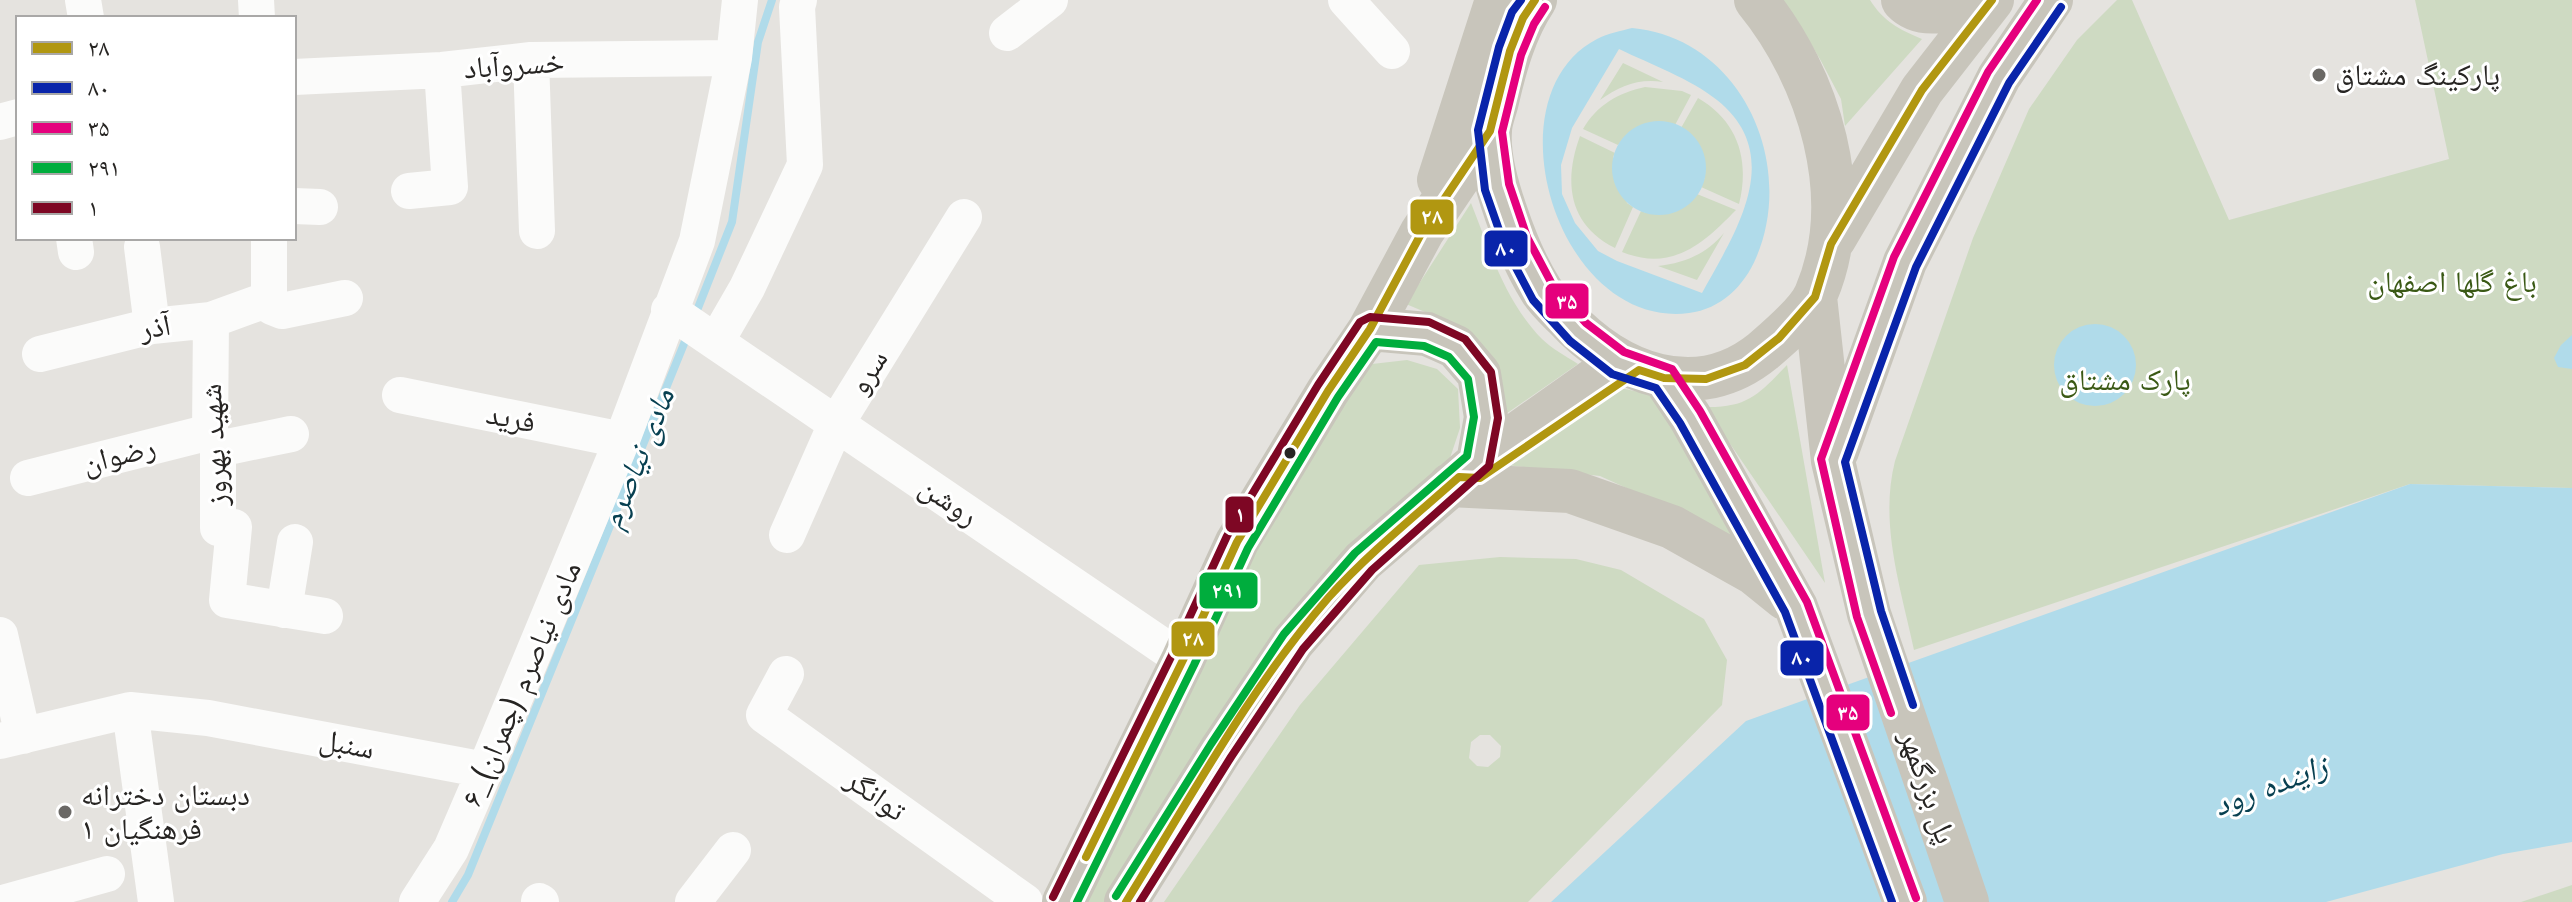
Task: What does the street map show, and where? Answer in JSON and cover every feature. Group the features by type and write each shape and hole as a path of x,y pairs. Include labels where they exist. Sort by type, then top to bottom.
{"main road":[{"path":"1422,232 1497,0"},
{"path":"1510,51 1512,0"},
{"path":"1064,902 1183,660 1237,542 1328,391 1370,329 1422,232 1490,131 1510,51 1523,18 1535,0"},
{"path":"1756,0 1778,28 1805,81 1819,118 1833,189 1831,244"},
{"path":"1903,0 1930,12 1962,6 1973,0"},
{"path":"1490,131 1497,187 1516,242 1543,293 1578,332 1618,363 1664,378 1706,379 1745,365 1779,338 1815,297 1831,244 1922,90 1992,0"},
{"path":"1833,461 1905,262 1999,77 2051,0"},
{"name":"پل بزرگمهر","path":"1815,297 1833,461 1869,614 1967,902"},
{"path":"1370,329 1427,334 1456,347 1479,374 1486,417 1464,473"},
{"path":"1126,902 1293,642 1363,561 1464,473 1618,363"},
{"name":"پل بزرگمهر","path":"1664,378 1690,417 1803,623 1905,902"},
{"path":"1464,473 1570,491 1672,527 1754,573 1803,623"}],"street":[{"name":"۶_مادی نیاصرم (چمران)","path":"417,902 451,849 485,770 622,440 697,241 734,58 740,0"},
{"path":"717,340 747,288 805,165 799,0"},
{"path":"1007,33 1050,0"},
{"path":"1346,0 1392,51"},
{"name":"خسروآباد","path":"296,77 442,70 531,60 734,58"},
{"path":"531,60 537,231"},
{"path":"409,191 450,187 442,70"},
{"name":"سرو","path":"787,535 836,424 964,217"},
{"path":"269,240 269,299 272,307 282,311 345,298"},
{"path":"142,247 152,326"},
{"name":"آذر","path":"40,354 152,326 211,320 269,299"},
{"name":"روشن","path":"669,310 1183,660"},
{"name":"شهید بهروز","path":"211,320 218,528 234,527 227,600 284,610"},
{"name":"فرید","path":"400,395 622,440"},
{"name":"رضوان","path":"28,478 214,440 291,434"},
{"path":"295,542 284,610 325,616"},
{"path":"0,635 12,738"},
{"name":"توانگر","path":"786,674 764,715 1025,902"},
{"path":"130,710 156,902"},
{"name":"سنبل","path":"12,738 130,710 208,718 485,770"},
{"path":"693,902 733,850"},
{"path":"6,902 107,874"}],"green space":[{"path":"1773,0 1870,0 1893,24 1922,39 1845,126 1841,99 1821,61 1797,20"},
{"name":"پارک مشتاق","path":"2117,0 2132,0 2229,220 2449,159 2415,0 2572,0 2572,488 2410,484 1914,650 1891,532 1889,508 1895,461 1973,238 2029,109 2077,40"},
{"path":"1623,63 1663,82 1630,84 1600,100"},
{"path":"1645,87 1691,95 1675,125 1658,122 1643,125 1618,145 1583,129 1609,101"},
{"path":"1698,98 1723,118 1738,143 1743,172 1739,204 1701,187 1705,177 1681,128"},
{"path":"1580,136 1615,153 1613,157 1627,203 1633,207 1615,248 1587,227 1574,200 1572,169"},
{"path":"1697,194 1736,210 1699,244 1685,251 1656,259 1622,252 1641,211 1657,214 1672,212 1686,205"},
{"path":"1471,203 1500,275 1518,308 1542,339 1578,364 1503,416 1444,320 1406,304"},
{"path":"1724,233 1697,280 1658,266 1694,256 1710,247"},
{"path":"1407,360 1437,369 1458,389 1460,428 1448,464 1114,902 1074,902 1228,597 1318,440 1372,364"},
{"path":"1787,365 1825,583 1705,407 1732,405 1752,397"},
{"path":"1615,387 1654,395 1743,546 1686,515 1600,476 1506,465"},
{"path":"1500,557 1576,559 1621,570 1704,619 1727,660 1722,705 1528,902 1164,902 1300,705 1419,565","holes":["1480,735 1490,735 1501,746 1500,757 1488,767 1477,766 1469,758 1471,742"]},
{"path":"2572,885 2572,902 2521,902"}],"water":[{"path":"1632,28 1670,37 1703,55 1730,80 1750,111 1764,146 1769,183 1767,221 1756,258 1738,287 1721,301 1701,311 1689,313 1643,308 1604,285 1573,249 1553,204 1543,155 1547,108 1564,68 1597,39","holes":["1619,49 1707,92 1738,122 1749,145 1752,170 1748,195 1740,220 1702,293 1598,251 1575,223 1562,194 1561,165 1572,128"]},
{"path":"1659,121 1677,125 1692,135 1702,150 1706,168 1702,186 1692,201 1677,211 1659,215 1641,211 1626,201 1616,186 1612,168 1616,150 1626,135 1641,125"},
{"path":"2095,324 2111,328 2124,336 2132,349 2136,365 2132,381 2124,394 2111,402 2095,406 2079,402 2066,394 2058,381 2054,365 2058,349 2066,336 2079,328"},
{"path":"2572,335 2572,369 2558,367 2554,358 2561,345"},
{"name":"زاینده رود","path":"2410,484 2572,488 2572,842 2503,854 2326,902 1551,902 1746,721"}],"waterway":[{"name":"مادی نیاصرم","path":"694,318 732,222 758,42 772,0"},
{"name":"مادی نیاصرم","path":"452,902 468,875 688,334"}],"transit line":[{"name":"۸۰","path":"1521,0 1512,12 1499,47 1478,130 1485,190 1505,247 1533,300 1570,341 1612,374 1656,388 1680,423 1785,612 1892,902"},
{"name":"۲۸","path":"1086,857 1237,542 1328,391 1370,329 1422,232 1490,131 1510,51 1523,18 1535,0"},
{"name":"۲۸","path":"1126,902 1246,707 1300,632 1360,565 1459,477 1480,478 1639,370 1664,378 1706,379 1745,365 1779,338 1815,297 1831,244 1922,90 1992,0"},
{"name":"۳۵","path":"1891,713 1857,617 1821,459 1894,257 1988,72 2037,0"},
{"name":"۳۵","path":"1545,7 1521,55 1502,132 1509,184 1527,237 1553,286 1586,323 1624,352 1672,369 1700,411 1807,602 1916,898"},
{"name":"۸۰","path":"1913,705 1881,611 1845,462 1916,267 2009,83 2061,7"},
{"name":"۱","path":"1053,897 1227,536 1318,385 1360,322 1370,317 1429,322 1465,339 1491,372 1498,418 1489,466 1372,570 1303,649 1140,902"},
{"name":"۲۹۱","path":"1077,902 1248,548 1338,397 1376,342 1424,346 1449,357 1468,379 1474,417 1467,456 1355,553 1284,634 1116,896"}],"place":[{"name":"پارکینگ مشتاق","path":"2319,75"},
{"name":"دبستان دخترانه فرهنگیان ۱","path":"65,812"}],"park label":[{"name":"باغ گلها اصفهان","path":"2452,282"}]}
